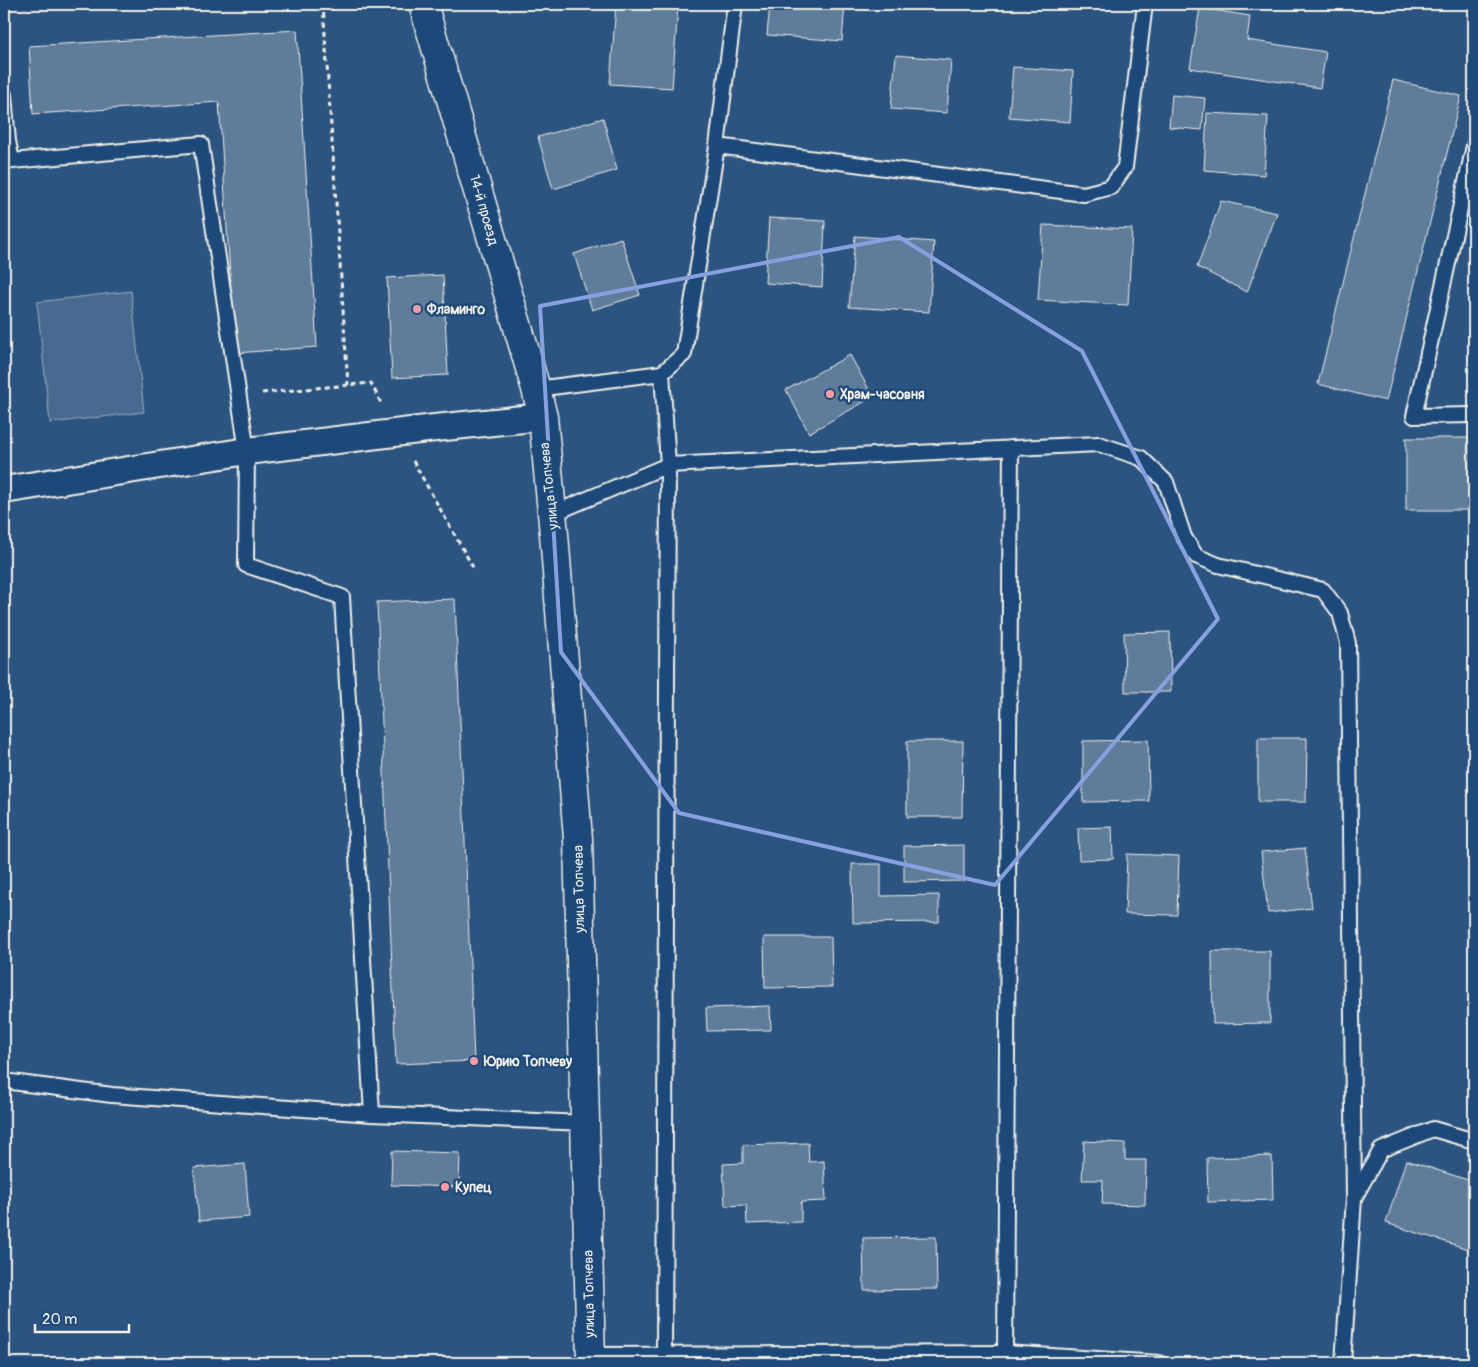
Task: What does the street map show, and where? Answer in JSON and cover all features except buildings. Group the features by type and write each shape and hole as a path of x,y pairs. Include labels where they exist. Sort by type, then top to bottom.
{"street":[{"name":"14-й проезд","path":"423,4 543,417"},
{"path":"4,490 247,451 543,417"},
{"name":"улица Топчева","path":"543,417 578,839 590,1359"}],"lane":[{"path":"536,389 662,373 684,354 717,146 735,4"},
{"path":"717,146 1084,194 1111,186 1125,166 1145,4"},
{"path":"4,95 6,142 12,161 201,144 247,451 246,565 342,597 372,1114"},
{"path":"1474,146 1414,416 1474,414"},
{"path":"662,373 668,465 664,1354"},
{"path":"552,514 668,465 1098,444 1141,458 1166,482 1184,538 1196,556 1218,566 1323,590 1340,613 1348,643 1354,1198 1344,1363"},
{"path":"1005,1353 1011,448"},
{"path":"4,1081 112,1096 372,1114 585,1123"},
{"path":"1354,1198 1381,1150 1433,1129 1474,1141"},
{"path":"590,1359 664,1354 1005,1353 1159,1363"}],"path":[{"path":"323,4 348,385"}],"highlighted area":[{"path":"899,237 1082,351 1218,619 995,885 679,813 561,652 540,306"}],"shaded area":[{"path":"131,291 144,412 50,423 37,302"}],"place":[{"name":"Фламинго","path":"417,309"},
{"name":"Храм-часовня","path":"830,394"},
{"name":"Юрию Топчеву","path":"474,1061"},
{"name":"Купец","path":"445,1187"}]}
